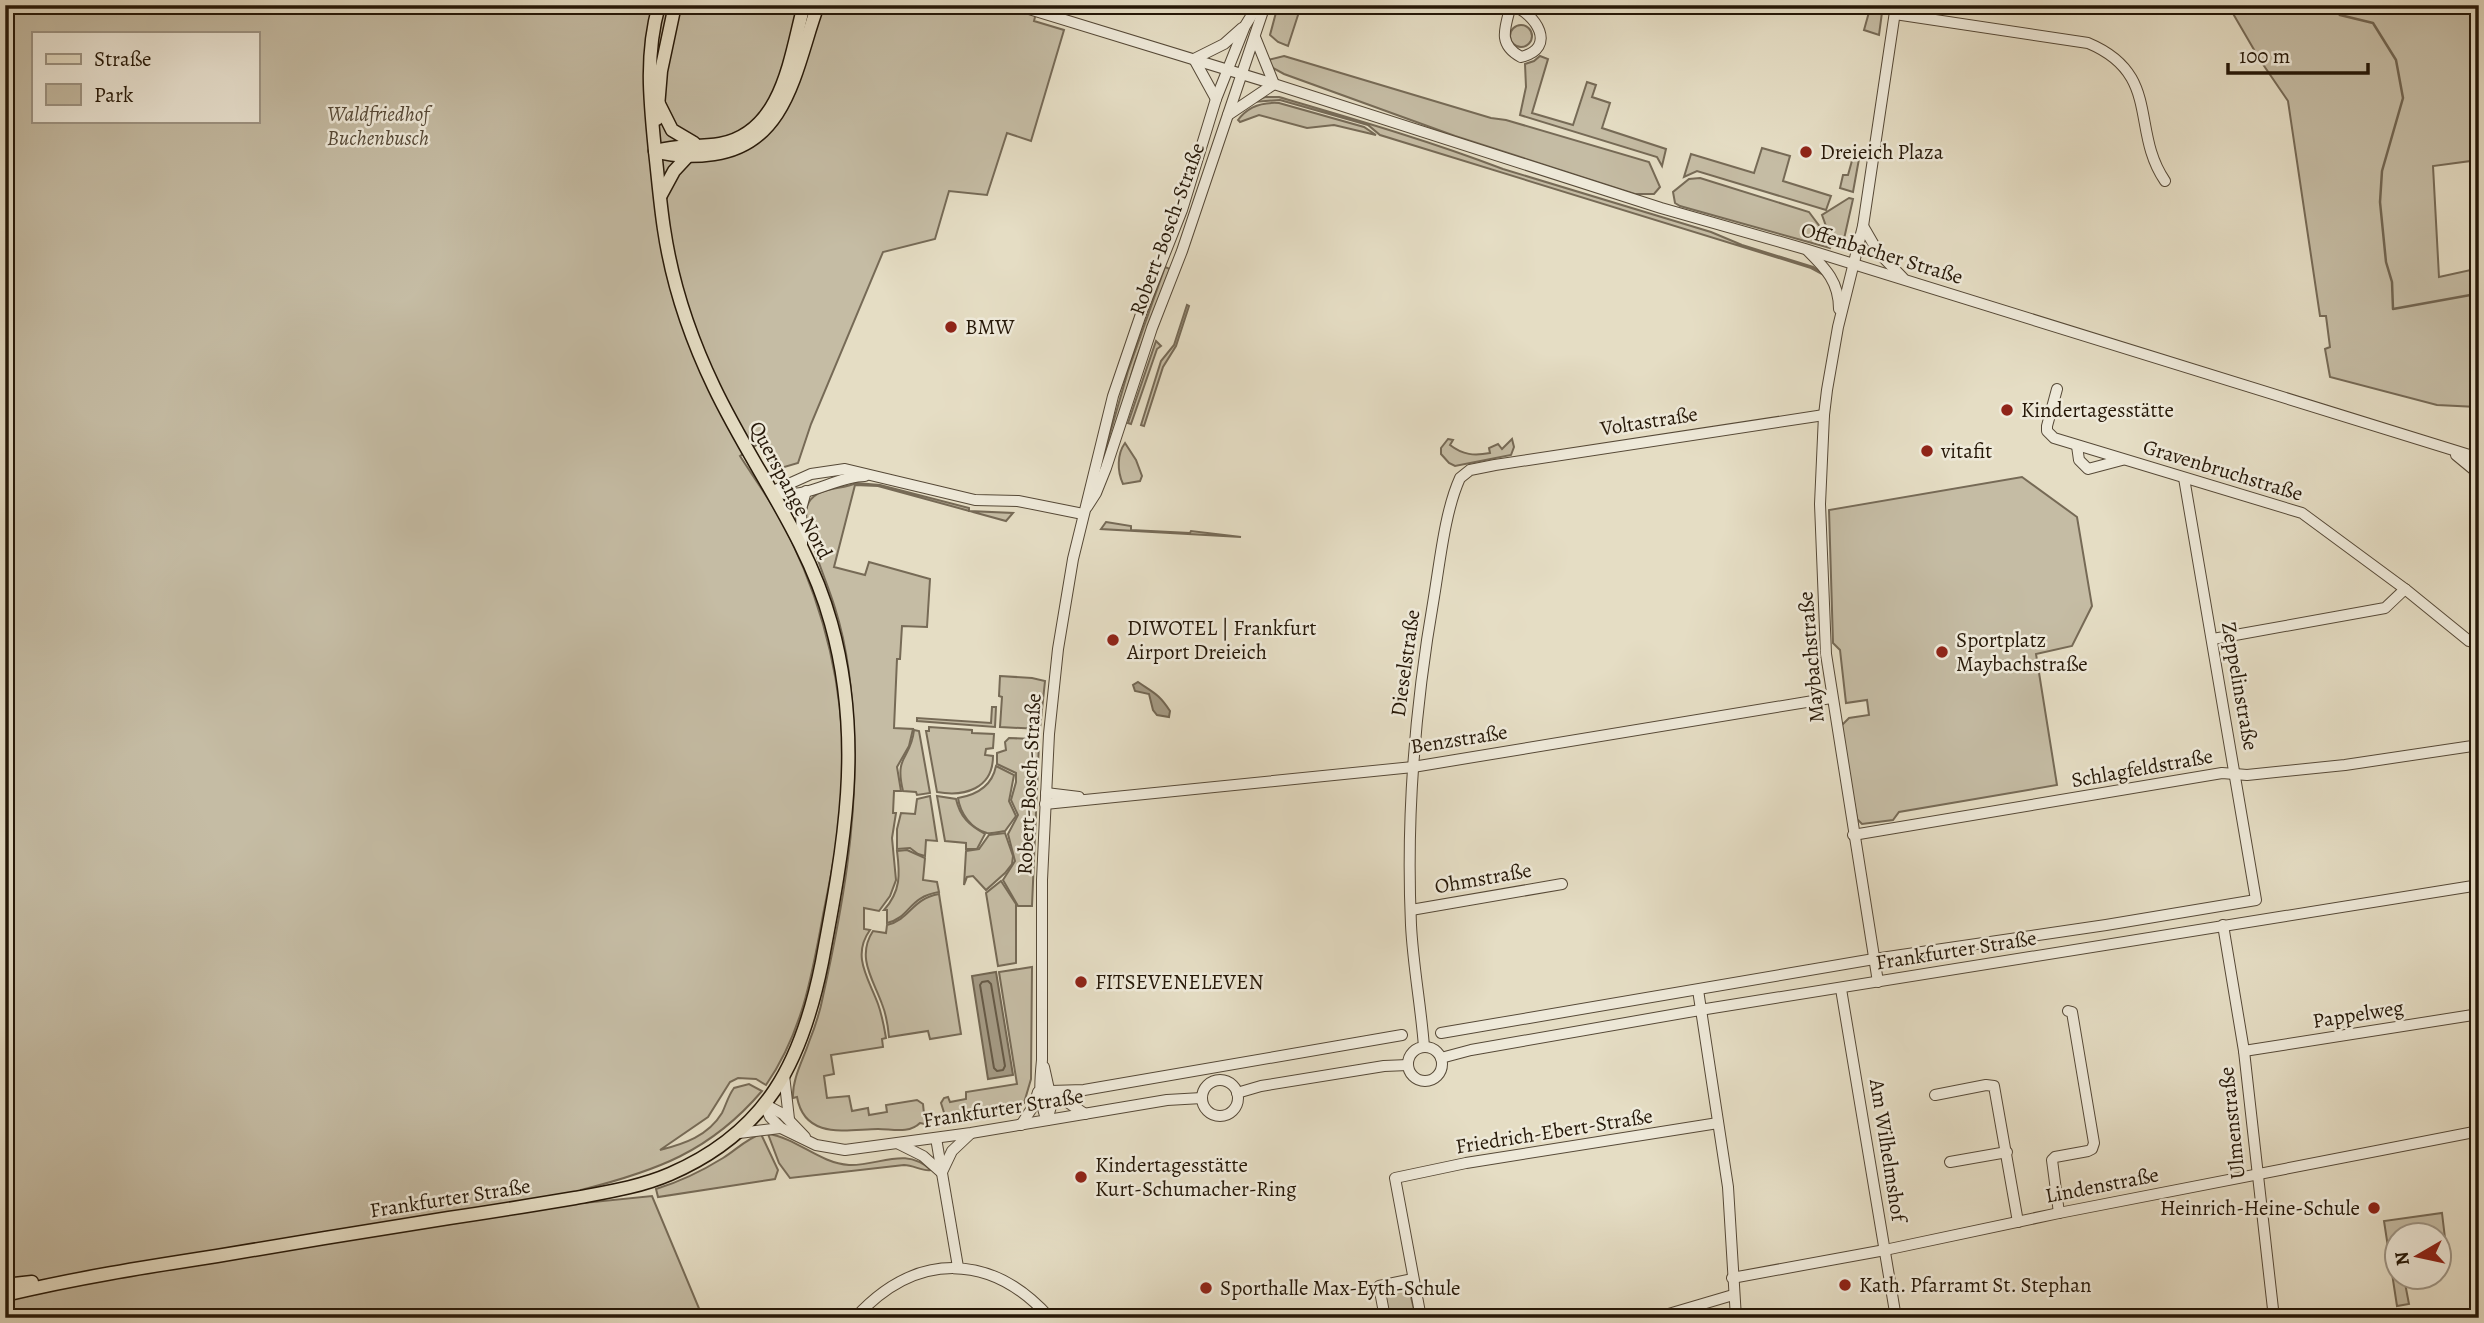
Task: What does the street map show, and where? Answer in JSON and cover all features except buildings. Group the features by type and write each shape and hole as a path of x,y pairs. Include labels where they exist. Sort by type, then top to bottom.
{"main road":[{"path":"655,151 663,61 675,5"},
{"path":"655,151 672,146 718,144 743,136 753,129 768,113 781,86 804,5"},
{"path":"655,151 670,156 687,157 723,152 755,139 774,121 790,87 818,5"},
{"name":"Querspange Nord","path":"658,11 649,77 660,199 672,271 682,309 696,348 729,416 802,544 825,602 839,656 846,714 849,783 839,867 816,993 803,1036 784,1075 764,1104"},
{"path":"659,103 672,130 698,145"},
{"path":"660,199 674,170 687,157"},
{"name":"Frankfurter Straße","path":"5,1295 116,1272 610,1192 668,1175 696,1162 739,1133 764,1104"},
{"name":"Frankfurter Straße","path":"5,1285 116,1272"}],"street":[{"name":"Offenbacher Straße","path":"1016,5 1228,69 1648,204 1805,249 2479,458"},
{"path":"1216,99 1194,59 1224,44 1245,26 1258,5"},
{"name":"Robert-Bosch-Straße","path":"1083,513 1096,493 1106,468 1265,5"},
{"path":"1512,5 1523,9 1532,18 1539,29 1541,39 1537,49 1521,57 1510,50 1504,38 1512,5"},
{"path":"1896,10 2088,43 2109,54 2129,72 2138,90 2155,164 2165,181"},
{"name":"Maybachstraße","path":"1878,982 1831,698 1825,640 1819,504 1824,415 1838,327 1863,226 1896,10"},
{"name":"Robert-Bosch-Straße","path":"1047,1121 1044,1113 1042,1060 1042,880 1054,676 1073,559 1113,397 1142,311 1182,210 1216,99 1245,26"},
{"path":"1227,116 1274,84 1255,37"},
{"path":"1863,226 1882,257 1905,280"},
{"name":"Maybachstraße","path":"1805,249 1835,282 1839,301 1838,327"},
{"name":"Gravenbruchstraße","path":"2057,389 2047,431 2054,438 2302,513 2405,589 2469,641 2479,644"},
{"name":"Voltastraße","path":"1480,468 1824,415"},
{"name":"Gravenbruchstraße","path":"2077,446 2079,460 2088,469 2123,459"},
{"path":"2444,448 2466,461 2479,474"},
{"name":"Dieselstraße","path":"1424,1047 1410,910 1410,820 1418,697 1445,538 1460,478 1465,472 1480,468"},
{"path":"773,491 806,475 836,469 856,470 975,500 1018,501 1083,513"},
{"path":"773,491 787,495 847,478 883,477"},
{"name":"Zeppelinstraße","path":"2183,478 2213,639 2256,900"},
{"path":"802,544 801,509 806,491"},
{"path":"2213,639 2385,608 2405,589"},
{"name":"Benzstraße","path":"1046,798 1090,799 1413,767 1831,698"},
{"name":"Schlagfeldstraße","path":"1853,835 2222,773 2247,775 2346,765 2479,745"},
{"name":"Ohmstraße","path":"1410,910 1562,884"},
{"name":"Frankfurter Straße","path":"1441,1058 1471,1049 1700,1010 2479,885"},
{"name":"Frankfurter Straße","path":"1441,1033 1874,960 2256,900"},
{"name":"Ulmenstraße","path":"2222,925 2244,1051 2274,1318"},
{"name":"Am Wilhelmshof","path":"1841,989 1896,1318"},
{"path":"1698,990 1730,1206 1736,1318"},
{"path":"2059,1213 2052,1160 2055,1157 2088,1151 2094,1143 2072,1012 2068,1012"},
{"name":"Pappelweg","path":"2244,1051 2479,1014"},
{"name":"Frankfurter Straße","path":"1045,1090 1084,1090 1402,1035"},
{"path":"1424,1047 1435,1050 1441,1058 1441,1069 1434,1078 1417,1079 1409,1071 1408,1065 1413,1052 1424,1047"},
{"path":"1237,1093 1297,1080 1384,1066 1408,1065"},
{"path":"784,1075 789,1119"},
{"path":"1220,1080 1231,1084 1237,1093 1236,1108 1222,1116 1210,1114 1202,1098 1206,1087 1220,1080"},
{"path":"1935,1095 1986,1085 1994,1086 2018,1222"},
{"path":"1021,1125 1045,1090 1085,1114"},
{"name":"Frankfurter Straße","path":"764,1104 770,1117 781,1128 824,1148 845,1150 971,1133 1167,1100 1202,1098"},
{"path":"764,1104 789,1119 811,1143"},
{"name":"Friedrich-Ebert-Straße","path":"1413,1279 1395,1178 1466,1163 1718,1124"},
{"path":"739,1133 781,1128"},
{"name":"Lindenstraße","path":"1732,1278 2479,1131"},
{"path":"942,1172 952,1152 971,1133"},
{"path":"936,1138 958,1267"},
{"path":"899,1144 923,1156 942,1172"},
{"path":"1950,1162 2007,1152"},
{"path":"855,1318 880,1295 904,1280 926,1272 958,1267 982,1271 1016,1287 1026,1293 1050,1318"},
{"path":"1385,1318 1379,1286 1413,1279 1421,1318"},
{"path":"1655,1318 1733,1295"}],"green space":[{"name":"Waldfriedhof Buchenbusch","path":"5,5 1038,5 1034,21 1064,30 1031,141 1007,133 987,195 949,191 935,239 883,252 811,424 798,463 781,468 775,465 758,444 740,456 780,519 804,569 831,654 836,684 842,743 841,809 815,960 789,1045 766,1085 756,1079 738,1078 730,1082 708,1117 660,1150 686,1142 710,1128 722,1113 734,1088 749,1084 762,1091 742,1112 722,1130 680,1156 634,1175 581,1190 584,1203 652,1196 703,1318 5,1318"},
{"path":"1278,5 1299,12 1288,46 1270,35"},
{"path":"1871,5 1883,5 1879,35 1864,30"},
{"path":"2228,5 2479,5 2479,266 2471,161 2433,166 2439,277 2475,269 2479,273 2479,443 2474,439 2477,407 2437,405 2330,377 2325,349 2330,347 2326,316 2320,316 2288,101"},
{"path":"1521,25 1529,28 1532,36 1529,44 1521,47 1513,44 1510,36 1513,28"},
{"path":"1284,56 1649,162 1660,187 1654,194 1635,194 1455,136 1284,74 1273,68 1268,60"},
{"path":"1540,56 1548,59 1532,113 1573,125 1587,82 1596,85 1592,97 1610,103 1602,128 1666,149 1662,166 1657,157 1520,115 1526,87 1525,64"},
{"path":"1265,97 1279,97 1364,122 1503,169 1711,232 1742,245 1813,267 1824,275 1811,268 1380,135 1368,125 1280,100 1253,102"},
{"path":"1279,103 1364,127 1376,135 1334,125 1307,128 1259,115 1240,122 1238,120 1246,111 1256,106"},
{"path":"1762,148 1790,156 1783,181 1831,196 1826,210 1697,171 1684,177 1691,154 1754,173"},
{"path":"1853,157 1859,159 1853,192 1840,188 1843,175 1848,175"},
{"path":"1700,178 1809,212 1832,243 1830,248 1675,203 1673,192 1689,179"},
{"path":"1849,198 1853,199 1844,239 1840,242 1831,240 1822,215"},
{"path":"1165,267 1170,269 1135,362 1107,457 1098,475 1128,371"},
{"path":"1187,305 1189,306 1176,346 1163,367 1144,426 1141,425 1161,361 1174,345"},
{"path":"1156,341 1161,346 1157,349 1131,424 1128,423"},
{"path":"1448,439 1453,440 1450,445 1469,454 1490,453 1489,448 1498,444 1502,449 1512,439 1514,447 1511,455 1455,466 1441,454 1441,448"},
{"path":"1125,443 1142,476 1140,481 1123,484 1119,463 1120,452"},
{"name":"Sportplatz Maybachstraße","path":"2022,477 2077,517 2092,606 2072,646 2036,654 2057,785 1899,812 1893,820 1862,824 1857,819 1840,727 1849,718 1869,715 1867,700 1846,703 1840,650 1833,643 1829,510"},
{"path":"856,483 880,485 969,508 969,511 878,486 855,485 834,567 865,575 869,562 930,579 927,627 902,626 900,659 897,659 894,728 913,729 909,746 897,767 901,791 894,791 893,813 896,813 892,838 896,880 890,896 879,911 864,908 864,929 870,930 862,949 862,958 886,1038 882,1039 883,1047 831,1055 834,1074 824,1076 827,1098 849,1096 852,1111 868,1108 869,1115 887,1112 886,1105 917,1100 923,1104 925,1124 920,1123 906,1130 830,1130 809,1121 797,1097 793,1098 796,1077 820,1008 836,931 851,833 855,767 852,702 846,655 835,608 816,556 806,513 809,502 819,493"},
{"path":"970,511 1013,513 1006,521"},
{"path":"1106,522 1131,526 1131,530 1191,531 1241,537 1101,529"},
{"path":"1000,676 1045,681 1040,729 1000,727"},
{"path":"992,707 996,707 995,727 917,721 917,718 991,723"},
{"path":"929,727 994,734 993,748 986,749 985,755 993,756 992,767 982,783 967,792 937,792 926,731 929,731"},
{"path":"914,730 919,731 930,793 917,795 916,792 903,791 900,770"},
{"path":"1009,738 1033,739 1039,743 1032,906 1018,906 1003,880 1015,861 1008,834 1018,815 1011,800 1016,773 997,764 997,753 1006,750 1005,742"},
{"path":"996,766 1014,775 1009,801 1016,816 1005,831 989,833 981,831 967,820 958,798 971,795 987,784"},
{"path":"930,796 937,841 926,840 925,856 910,848 897,849 897,829 901,813 915,814 917,799"},
{"path":"937,796 956,799 966,820 985,834 977,849 966,849 966,843 945,841"},
{"path":"1005,833 1013,856 1012,864 1005,873 986,890 973,876 967,877 964,885 966,851 979,849 989,835"},
{"path":"907,850 925,858 923,880 937,882 939,892 921,898 901,916 887,923 887,910 884,910 894,896 898,882 897,851"},
{"path":"1001,881 1016,904 1016,963 998,966 986,893"},
{"path":"939,894 961,1034 930,1039 928,1031 889,1037 885,1012 866,959 868,941 873,931 886,933 887,925 901,918 922,900"},
{"path":"1032,967 1031,1079 1024,1103 1013,1113 957,1122 946,1119 941,1103 944,1098 948,1097 950,1102 966,1099 966,1092 1017,1084 999,972"},
{"path":"761,1134 778,1170 775,1179 658,1197 656,1189 699,1172"},
{"path":"768,1134 789,1140 838,1163 860,1165 902,1158 912,1159 931,1170 904,1165 790,1178 779,1163"},
{"path":"2442,1213 2443,1222 2384,1222"},
{"path":"1409,1288 1416,1318 1389,1318 1383,1291"},
{"path":"2395,1292 2407,1292 2409,1304 2397,1306"}],"water":[{"path":"1138,682 1163,701 1170,711 1169,717 1157,715 1149,694 1135,691 1133,685"},
{"path":"996,972 1013,1075 988,1079 972,976"}],"waterway":[{"path":"2330,5 2340,15 2373,23 2396,60 2403,98 2382,171 2380,202 2386,262 2392,282 2393,309 2476,294 2479,341"}],"place":[{"name":"Dreieich Plaza","path":"1806,152"},
{"name":"BMW","path":"951,327"},
{"name":"Kindertagesstätte","path":"2007,410"},
{"name":"vitafit","path":"1927,451"},
{"name":"DIWOTEL | Frankfurt Airport Dreieich","path":"1113,640"},
{"name":"Sportplatz Maybachstraße","path":"1942,652"},
{"name":"FITSEVENELEVEN","path":"1081,982"},
{"name":"Kindertagesstätte Kurt-Schumacher-Ring","path":"1081,1177"},
{"name":"Heinrich-Heine-Schule","path":"2374,1208"},
{"name":"Kath. Pfarramt St. Stephan","path":"1845,1285"},
{"name":"Sporthalle Max-Eyth-Schule","path":"1206,1288"}]}
